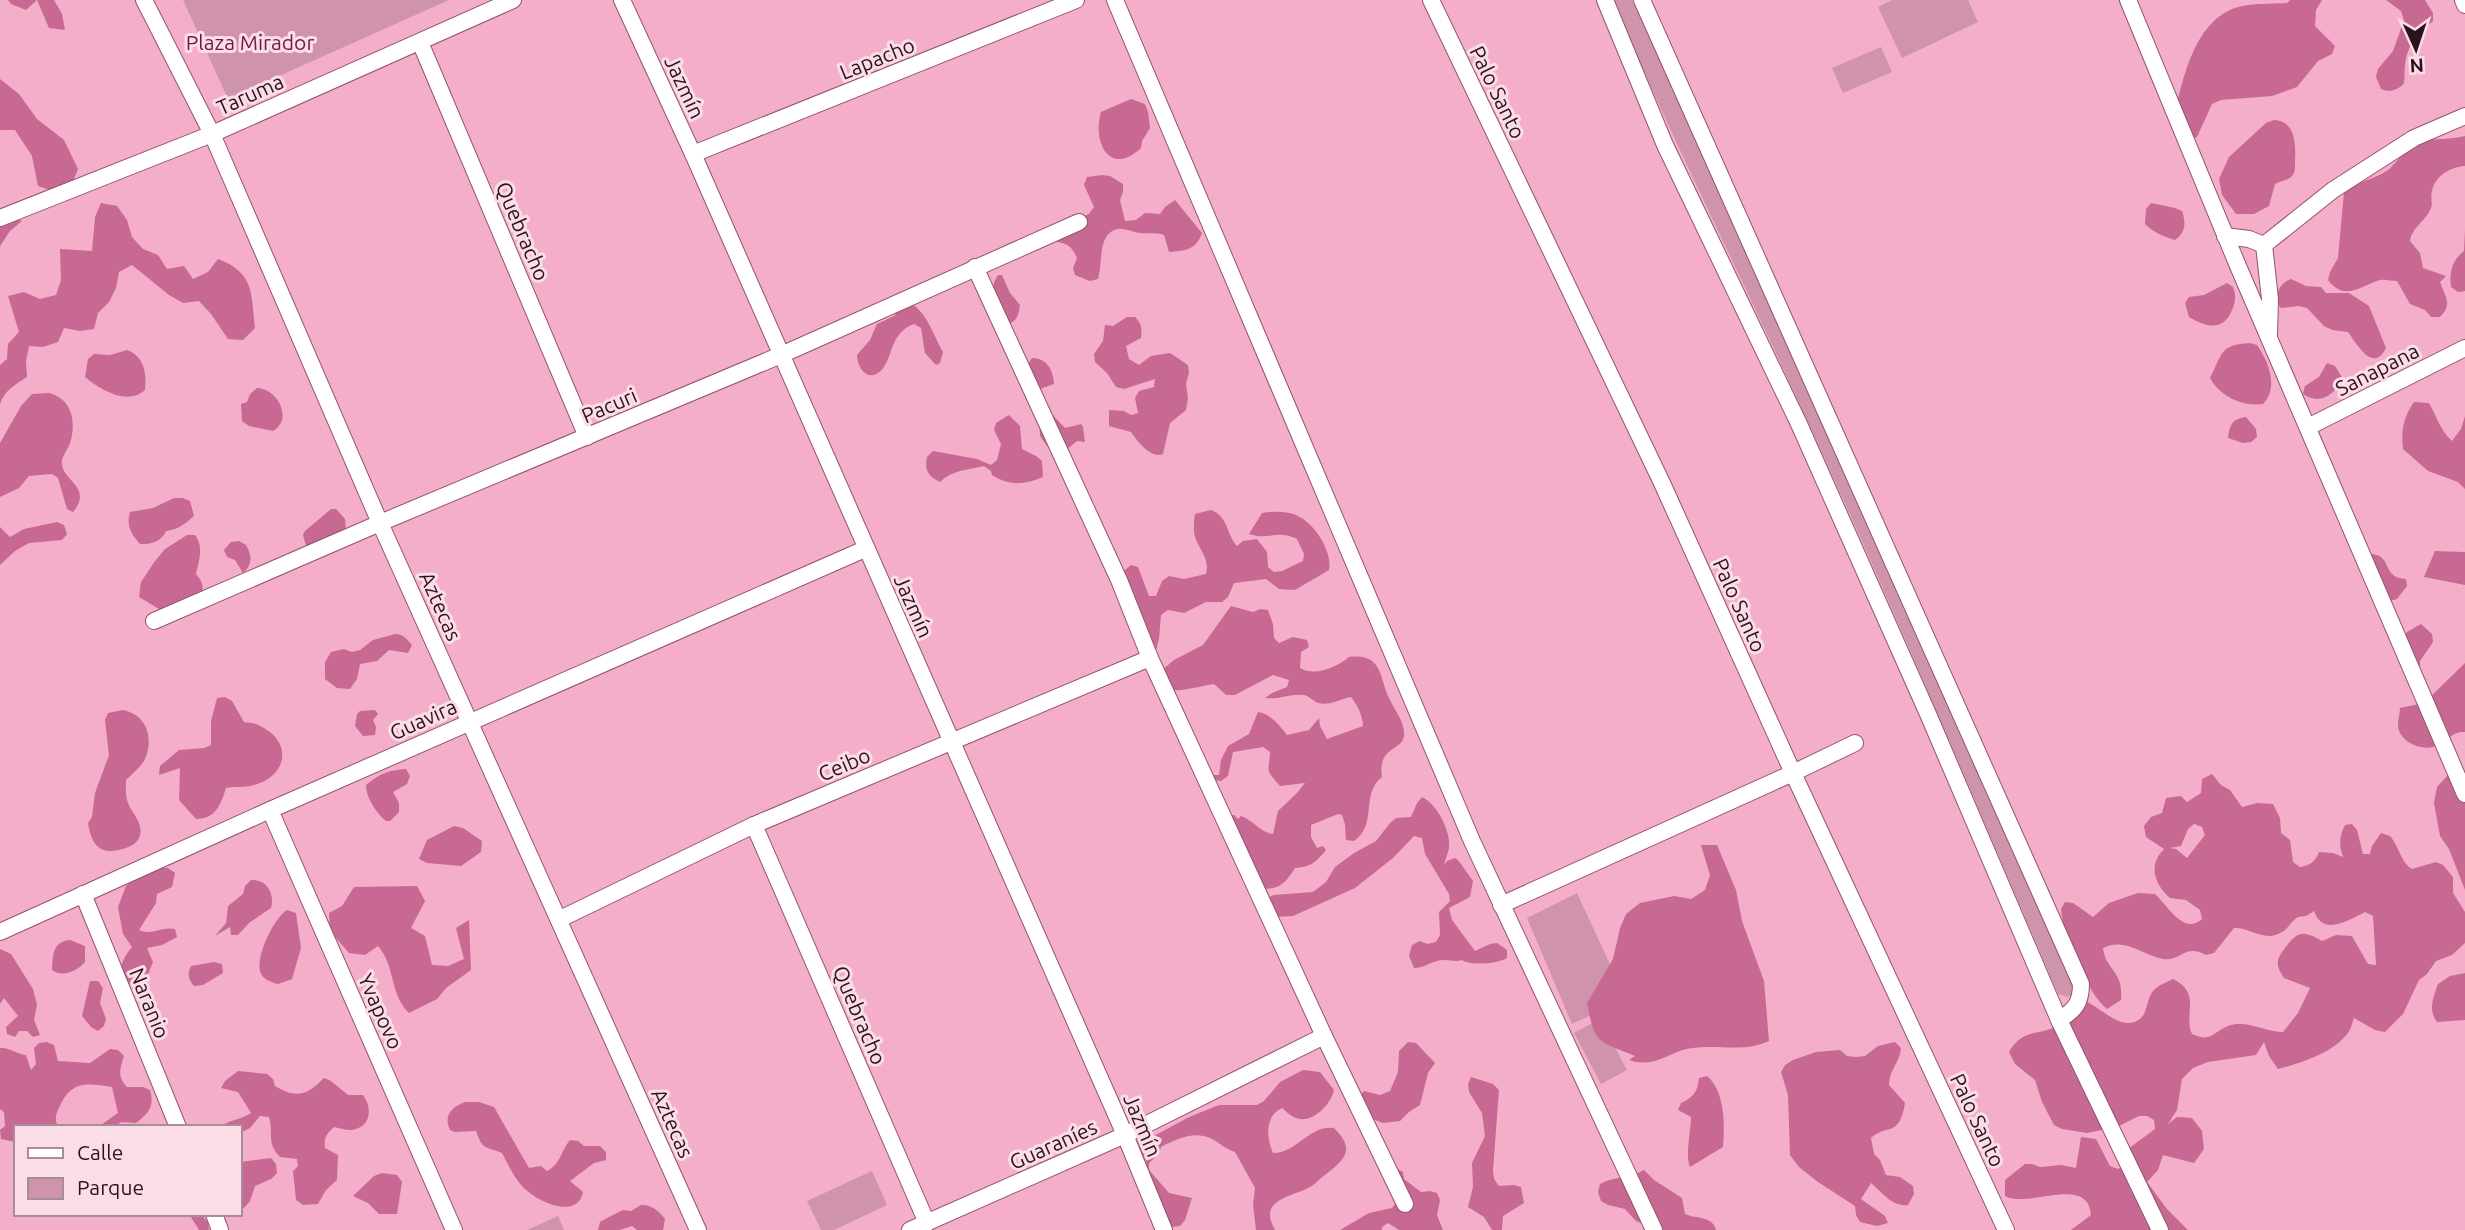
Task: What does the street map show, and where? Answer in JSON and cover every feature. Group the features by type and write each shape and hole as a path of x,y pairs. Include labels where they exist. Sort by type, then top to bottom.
{"street":[{"name":"Aztecas","path":"144,0 212,134 380,523 698,1230"},
{"name":"Taruma","path":"0,218 212,134 513,0"},
{"name":"Jazmín","path":"622,0 693,154 1125,1135 1164,1230"},
{"name":"Lapacho","path":"693,154 1076,0"},
{"path":"1115,0 1472,841 1654,1230"},
{"name":"Palo Santo","path":"1431,0 1662,483 1793,774 2006,1230"},
{"path":"1605,0 1665,145 1799,424 1928,714 2059,1020 2160,1230"},
{"path":"1642,0 2081,984 2081,1000 2059,1020"},
{"path":"2128,0 2225,236 2465,794"},
{"path":"2463,0 2465,5"},
{"name":"Quebracho","path":"420,42 587,437"},
{"path":"2264,245 2333,190 2414,138 2465,116"},
{"name":"Pacuri","path":"154,621 781,355 1079,222"},
{"path":"2225,236 2249,239 2264,245"},
{"path":"2264,245 2270,299 2268,337"},
{"path":"975,267 1119,580 1150,658 1324,1036 1405,1204"},
{"name":"Sanapana","path":"2308,427 2465,348"},
{"name":"Guavira","path":"0,932 470,721 865,549"},
{"name":"Ceibo","path":"560,919 754,825 1150,658"},
{"path":"1501,905 1793,774 1855,743"},
{"name":"Yvapovo","path":"270,810 454,1230"},
{"name":"Quebracho","path":"754,825 927,1223"},
{"name":"Naranio","path":"83,894 177,1125"},
{"name":"Guaraníes","path":"910,1230 1125,1135 1324,1036"}],"green space":[{"name":"Plaza Mirador","path":"183,0 449,0 228,99"},
{"path":"1612,0 1632,0 1691,126 2076,988 2072,995 2067,997 2058,994 1840,493"},
{"path":"1892,0 1968,0 1978,22 1902,58 1878,7"},
{"path":"1881,47 1892,72 1843,93 1832,68"},
{"path":"1577,893 1626,999 1572,1024 1527,918"},
{"path":"1600,1019 1627,1070 1601,1084 1574,1033"},
{"path":"872,1171 887,1205 834,1230 821,1230 807,1201"},
{"path":"558,1216 564,1230 527,1230"}],"shaded area":[{"path":"8,0 37,0 26,10"},
{"path":"37,0 54,0 62,14 65,30 49,28"},
{"path":"2290,0 2322,0 2316,10 2315,26 2335,46 2332,54 2318,61 2297,87 2272,96 2221,100 2212,104 2197,137 2189,140 2173,121 2192,55 2210,25 2223,14 2238,7 2287,3"},
{"path":"2386,0 2425,0 2433,13 2433,21 2418,35 2408,51 2404,83 2390,91 2381,89 2376,77 2378,69 2393,51 2404,20 2401,11"},
{"path":"0,79 19,94 37,119 64,140 78,169 67,196 38,186 32,156 15,130 0,130"},
{"path":"1131,99 1145,104 1150,128 1141,148 1130,156 1112,158 1102,145 1099,135 1101,112"},
{"path":"2274,120 2286,124 2293,134 2294,174 2275,184 2269,206 2254,214 2236,214 2222,195 2219,179 2229,157 2266,123"},
{"path":"2465,136 2465,166 2449,170 2436,181 2431,193 2431,208 2413,232 2410,241 2420,253 2423,268 2446,276 2440,282 2447,304 2440,317 2431,317 2425,310 2410,304 2397,281 2380,280 2347,291 2334,287 2328,280 2338,258 2344,192 2388,170 2416,143"},
{"path":"1110,176 1123,184 1120,200 1125,221 1136,220 1145,213 1160,214 1175,200 1202,233 1197,243 1185,250 1169,252 1164,235 1118,229 1107,236 1104,243 1098,279 1090,281 1075,275 1073,268 1077,258 1073,250 1064,243 1051,241 1065,224 1089,214 1094,207 1084,185 1087,177"},
{"path":"101,203 117,206 127,220 132,237 143,249 158,255 167,269 184,266 193,279 208,272 218,259 239,271 249,286 255,328 243,340 228,339 199,301 183,303 132,265 119,272 116,288 109,302 98,313 94,329 80,331 64,328 58,342 43,347 29,346 27,377 7,392 0,404 0,365 7,359 8,344 19,332 8,296 24,292 40,299 56,295 61,280 60,249 92,251 95,217"},
{"path":"2151,203 2182,211 2184,227 2175,240 2159,234 2145,224 2146,209"},
{"path":"6,219 22,221 10,231 0,246 0,226"},
{"path":"2465,230 2465,291 2458,292 2451,287 2450,277 2454,263 2464,251"},
{"path":"998,275 1002,275 1010,293 1020,305 1017,317 1007,324 994,293 993,287"},
{"path":"2291,279 2306,286 2321,287 2326,293 2349,293 2369,306 2386,348 2381,355 2371,358 2348,332 2324,326 2307,308 2281,308 2276,302 2278,291"},
{"path":"2227,283 2233,287 2235,298 2229,317 2224,322 2208,325 2189,317 2185,303 2189,297 2204,295"},
{"path":"909,302 921,312 943,352 940,363 936,365 925,353 921,328 914,324 899,334 883,368 874,375 866,374 860,368 857,355 870,340 877,324 894,316"},
{"path":"1127,317 1135,317 1141,329 1141,338 1126,346 1129,359 1139,365 1151,356 1170,353 1188,365 1186,410 1170,423 1163,454 1149,452 1131,432 1109,426 1109,410 1124,411 1131,415 1138,413 1135,398 1139,391 1154,387 1155,379 1124,389 1116,387 1107,373 1095,362 1094,354 1103,341 1105,325 1113,326"},
{"path":"2250,343 2257,345 2270,375 2270,390 2263,404 2247,404 2232,399 2210,378 2220,356 2227,348"},
{"path":"127,350 137,356 145,371 145,390 138,395 130,397 114,394 85,377 88,359 94,354 110,355"},
{"path":"1032,358 1042,360 1048,366 1054,384 1040,389 1025,368"},
{"path":"2327,363 2335,366 2343,379 2326,397 2316,399 2303,394 2305,386 2319,377"},
{"path":"257,388 271,393 280,405 282,419 273,431 249,426 242,421 241,404 247,402 250,394"},
{"path":"49,393 67,405 72,417 71,440 62,462 64,471 79,491 78,504 73,512 67,509 58,478 52,474 29,476 19,488 0,497 0,443 21,406 32,394"},
{"path":"2414,402 2429,403 2452,441 2461,429 2465,416 2465,489 2458,482 2428,471 2403,449 2404,424"},
{"path":"1049,411 1065,428 1081,424 1085,442 1077,441 1066,450 1047,446 1040,436 1039,419"},
{"path":"1009,415 1020,426 1022,449 1042,461 1043,477 1030,482 1011,483 998,479 984,466 955,473 940,482 932,478 926,461 933,451 977,459 991,465 997,460 1001,444 994,430 996,423"},
{"path":"2246,417 2256,429 2257,437 2251,442 2243,443 2228,438 2232,423"},
{"path":"174,498 190,501 194,516 178,528 166,531 156,542 140,544 130,530 130,512 153,508"},
{"path":"331,509 336,509 345,519 346,531 323,538 310,548 306,546 303,535 305,531"},
{"path":"1211,510 1224,521 1237,546 1243,541 1257,539 1267,552 1268,567 1274,572 1303,561 1304,554 1297,539 1283,535 1249,534 1262,513 1296,515 1309,524 1321,538 1328,555 1329,570 1295,590 1279,589 1266,579 1234,583 1228,597 1222,602 1206,602 1184,613 1168,610 1161,615 1155,654 1119,575 1131,565 1138,567 1149,596 1156,596 1162,581 1169,576 1184,579 1206,574 1207,564 1195,537 1194,523 1195,514"},
{"path":"57,522 64,525 67,534 62,540 29,543 0,565 0,527 10,537 24,529"},
{"path":"187,535 195,535 199,544 196,574 202,585 201,597 167,610 159,609 139,597 141,582 165,549"},
{"path":"239,541 246,545 250,556 249,566 243,573 235,560 227,557 224,550 231,542"},
{"path":"2435,551 2465,552 2465,585 2424,577"},
{"path":"2371,554 2382,558 2393,575 2406,579 2407,586 2397,599 2390,601 2366,560"},
{"path":"1231,606 1253,612 1268,610 1274,638 1279,643 1293,637 1307,640 1309,647 1301,652 1300,668 1306,671 1326,670 1349,657 1360,657 1374,663 1404,729 1403,739 1383,759 1382,777 1372,792 1368,818 1361,834 1354,841 1346,840 1345,824 1342,815 1338,814 1311,825 1311,837 1317,848 1323,846 1326,850 1313,863 1295,868 1284,882 1271,888 1259,888 1230,815 1238,819 1241,816 1273,834 1278,811 1305,783 1280,786 1269,770 1270,752 1263,747 1233,752 1228,776 1221,781 1213,780 1212,775 1219,775 1221,760 1228,746 1249,734 1258,712 1271,718 1287,735 1309,730 1319,718 1327,739 1363,726 1359,710 1351,697 1322,704 1304,695 1265,698 1287,687 1289,680 1273,675 1235,695 1226,695 1214,684 1181,690 1171,688 1162,678 1162,670 1174,660 1203,645"},
{"path":"2421,624 2432,634 2433,642 2420,661 2420,678 2403,639 2407,632"},
{"path":"395,634 407,639 412,645 408,653 389,650 377,661 360,664 357,679 350,689 337,688 325,679 325,662 331,652 360,650 373,640"},
{"path":"2465,663 2465,732 2456,733 2430,747 2411,744 2399,730 2400,708 2424,703"},
{"path":"225,697 232,701 244,722 257,724 271,732 282,749 282,758 274,774 251,786 226,788 220,805 213,813 196,819 179,800 180,768 159,775 160,766 179,750 211,745 211,721 217,698"},
{"path":"123,710 143,722 149,743 143,762 126,780 127,800 140,828 139,838 130,846 110,851 95,844 88,823 92,817 95,793 109,755 105,720 108,713"},
{"path":"375,710 378,714 373,720 375,735 363,736 355,726 357,714 360,711"},
{"path":"406,769 410,776 407,784 393,792 399,803 399,812 390,821 386,821 372,804 366,785 384,773"},
{"path":"2212,774 2221,785 2230,790 2242,807 2257,803 2273,804 2280,818 2281,833 2290,840 2293,862 2300,867 2312,862 2319,852 2343,857 2340,845 2342,833 2345,825 2352,824 2357,830 2363,854 2370,854 2381,833 2390,836 2405,863 2412,869 2436,862 2443,865 2453,877 2453,893 2465,912 2465,943 2452,955 2436,961 2419,980 2403,1014 2385,1032 2375,1030 2354,1018 2342,1040 2325,1052 2306,1060 2278,1069 2264,1042 2256,1055 2208,1062 2193,1068 2182,1079 2177,1110 2168,1124 2177,1117 2192,1118 2202,1131 2204,1149 2194,1163 2163,1155 2158,1170 2147,1182 2167,1209 2188,1230 2071,1230 2091,1215 2087,1203 2080,1197 2069,1194 2015,1199 2005,1196 2005,1180 2025,1164 2076,1168 2081,1137 2096,1139 2110,1166 2118,1169 2124,1165 2128,1149 2155,1129 2154,1120 2139,1116 2117,1127 2087,1133 2054,1125 2042,1102 2035,1080 2015,1064 2009,1052 2021,1038 2051,1029 2081,1000 2117,1020 2133,1023 2143,1016 2154,990 2173,979 2187,991 2192,1034 2208,1037 2235,1024 2283,1032 2298,1013 2310,988 2284,978 2278,966 2282,952 2297,935 2310,935 2322,941 2336,935 2352,936 2368,964 2376,965 2373,916 2365,912 2330,925 2318,919 2314,911 2298,917 2276,935 2234,928 2214,953 2206,955 2193,951 2163,959 2126,946 2111,945 2103,948 2120,983 2121,1000 2107,1009 2099,1001 2077,963 2061,909 2065,902 2073,903 2093,917 2109,903 2138,893 2155,894 2182,921 2189,924 2202,919 2200,910 2186,900 2170,898 2160,887 2155,868 2164,849 2146,837 2144,826 2151,817 2162,813 2166,798 2181,796 2187,802 2201,793 2202,779","holes":["2194,824 2202,827 2205,835 2187,858 2176,849 2170,848 2181,846 2188,829"]},
{"path":"2447,776 2465,778 2465,890 2449,849 2440,836 2434,803 2437,787"},
{"path":"1422,797 1438,812 1448,834 1449,848 1444,865 1455,858 1473,881 1470,897 1449,908 1452,920 1475,951 1497,943 1507,950 1507,958 1484,964 1440,960 1414,968 1409,956 1412,945 1420,941 1427,944 1436,942 1440,935 1439,912 1450,901 1449,894 1425,854 1422,838 1414,836 1393,858 1355,888 1293,916 1275,917 1267,898 1313,892 1326,882 1335,867 1376,841 1396,818 1411,817"},
{"path":"454,826 463,828 482,841 481,852 461,866 427,863 419,859 427,840"},
{"path":"1701,845 1717,845 1736,890 1742,921 1764,981 1769,1041 1750,1047 1693,1048 1648,1062 1629,1060 1635,1056 1605,1043 1596,1034 1587,1003 1613,959 1626,914 1640,903 1674,896 1691,899 1705,890 1710,875"},
{"path":"160,868 168,868 175,873 172,887 157,894 156,903 139,930 148,932 175,929 177,937 162,945 147,948 153,962 141,991 128,982 122,972 123,961 132,947 123,934 118,907 126,886"},
{"path":"251,880 257,880 268,888 272,898 271,908 249,923 238,935 231,935 230,927 215,936 226,923 228,906 243,894 245,886"},
{"path":"417,886 425,901 411,928 425,936 432,965 448,966 464,959 456,928 469,920 471,970 446,988 437,999 409,1013 398,997 388,963 378,946 365,955 349,953 330,931 329,913 342,906 354,887"},
{"path":"287,910 296,913 301,948 292,979 278,984 263,976 259,964 267,938"},
{"path":"70,940 85,946 85,962 70,972 52,970 57,946"},
{"path":"0,949 11,954 33,989 37,1005 34,1020 40,1035 33,1037 27,1031 19,1031 15,1037 7,1034 6,1027 18,1016 4,998 0,1004"},
{"path":"214,962 222,964 223,973 203,985 194,986 189,976 191,966"},
{"path":"2465,973 2465,1020 2437,1022 2432,1008 2438,984 2450,976"},
{"path":"90,981 98,981 103,988 100,1003 106,1019 104,1026 98,1031 82,1016"},
{"path":"1408,1042 1416,1043 1435,1063 1428,1073 1420,1105 1400,1121 1383,1123 1367,1117 1359,1097 1364,1091 1380,1095 1390,1091 1398,1072 1399,1051"},
{"path":"1895,1042 1901,1048 1889,1085 1905,1103 1896,1126 1871,1138 1874,1154 1880,1160 1886,1175 1900,1177 1913,1186 1914,1194 1908,1205 1897,1204 1871,1183 1861,1199 1885,1216 1888,1223 1877,1226 1860,1222 1855,1206 1818,1182 1799,1167 1790,1155 1788,1095 1781,1072 1785,1065 1793,1060 1816,1052 1840,1050 1847,1056 1865,1056 1878,1046"},
{"path":"39,1043 54,1045 58,1061 90,1063 110,1049 118,1050 124,1056 120,1072 127,1087 150,1090 152,1101 147,1113 136,1123 101,1125 118,1113 112,1087 81,1086 64,1098 57,1111 57,1125 14,1125 14,1142 1,1139 0,1130 5,1126 4,1112 0,1109 0,1048 26,1055 31,1070 36,1064 34,1048"},
{"path":"1303,1070 1320,1072 1334,1090 1332,1096 1320,1112 1308,1118 1296,1118 1282,1108 1276,1112 1268,1128 1273,1153 1289,1149 1317,1131 1334,1128 1345,1142 1342,1159 1313,1185 1274,1205 1270,1215 1275,1230 1256,1230 1253,1205 1255,1188 1235,1152 1204,1136 1173,1141 1161,1147 1159,1154 1149,1163 1149,1170 1169,1193 1192,1198 1185,1220 1180,1226 1172,1227 1154,1195 1146,1160 1138,1156 1131,1142 1154,1136 1219,1105 1257,1105 1264,1101 1280,1082"},
{"path":"238,1071 267,1074 273,1079 275,1086 296,1094 307,1091 324,1078 348,1095 363,1095 369,1111 363,1126 351,1130 334,1127 326,1136 325,1148 338,1155 337,1180 326,1190 318,1204 303,1205 296,1200 293,1171 298,1166 297,1159 280,1157 276,1152 269,1117 260,1116 250,1128 242,1132 242,1125 223,1125 251,1113 238,1092 221,1088 225,1081"},
{"path":"1707,1076 1713,1082 1720,1099 1724,1119 1723,1147 1690,1167 1688,1150 1691,1117 1678,1110 1681,1103 1694,1094 1699,1078"},
{"path":"1471,1077 1493,1084 1499,1090 1494,1179 1499,1186 1521,1187 1524,1203 1503,1216 1502,1230 1492,1230 1484,1217 1468,1207 1473,1187 1472,1163 1485,1136 1482,1113 1469,1092"},
{"path":"465,1102 479,1102 494,1107 529,1168 541,1166 547,1171 558,1161 570,1140 578,1141 584,1146 600,1146 606,1152 606,1160 594,1163 570,1181 583,1192 579,1201 565,1207 546,1202 523,1187 502,1153 483,1145 476,1131 450,1130 450,1112"},
{"path":"271,1158 276,1164 277,1173 271,1179 255,1186 250,1201 244,1208 242,1208 242,1162"},
{"path":"1396,1168 1403,1172 1404,1179 1421,1192 1437,1193 1440,1200 1437,1215 1443,1230 1399,1230 1388,1223 1382,1230 1340,1230 1369,1213 1392,1208 1397,1201"},
{"path":"1644,1170 1654,1180 1682,1198 1685,1214 1708,1220 1716,1230 1659,1230 1636,1221 1625,1209 1601,1201 1598,1192 1600,1184"},
{"path":"382,1173 397,1175 402,1182 397,1214 379,1214 368,1203 353,1196 374,1176"},
{"path":"641,1205 651,1207 663,1216 663,1230 637,1230 632,1226 620,1230 598,1230 600,1222 623,1210 631,1211"},
{"path":"190,1216 203,1216 208,1223 209,1230 199,1230"}]}
